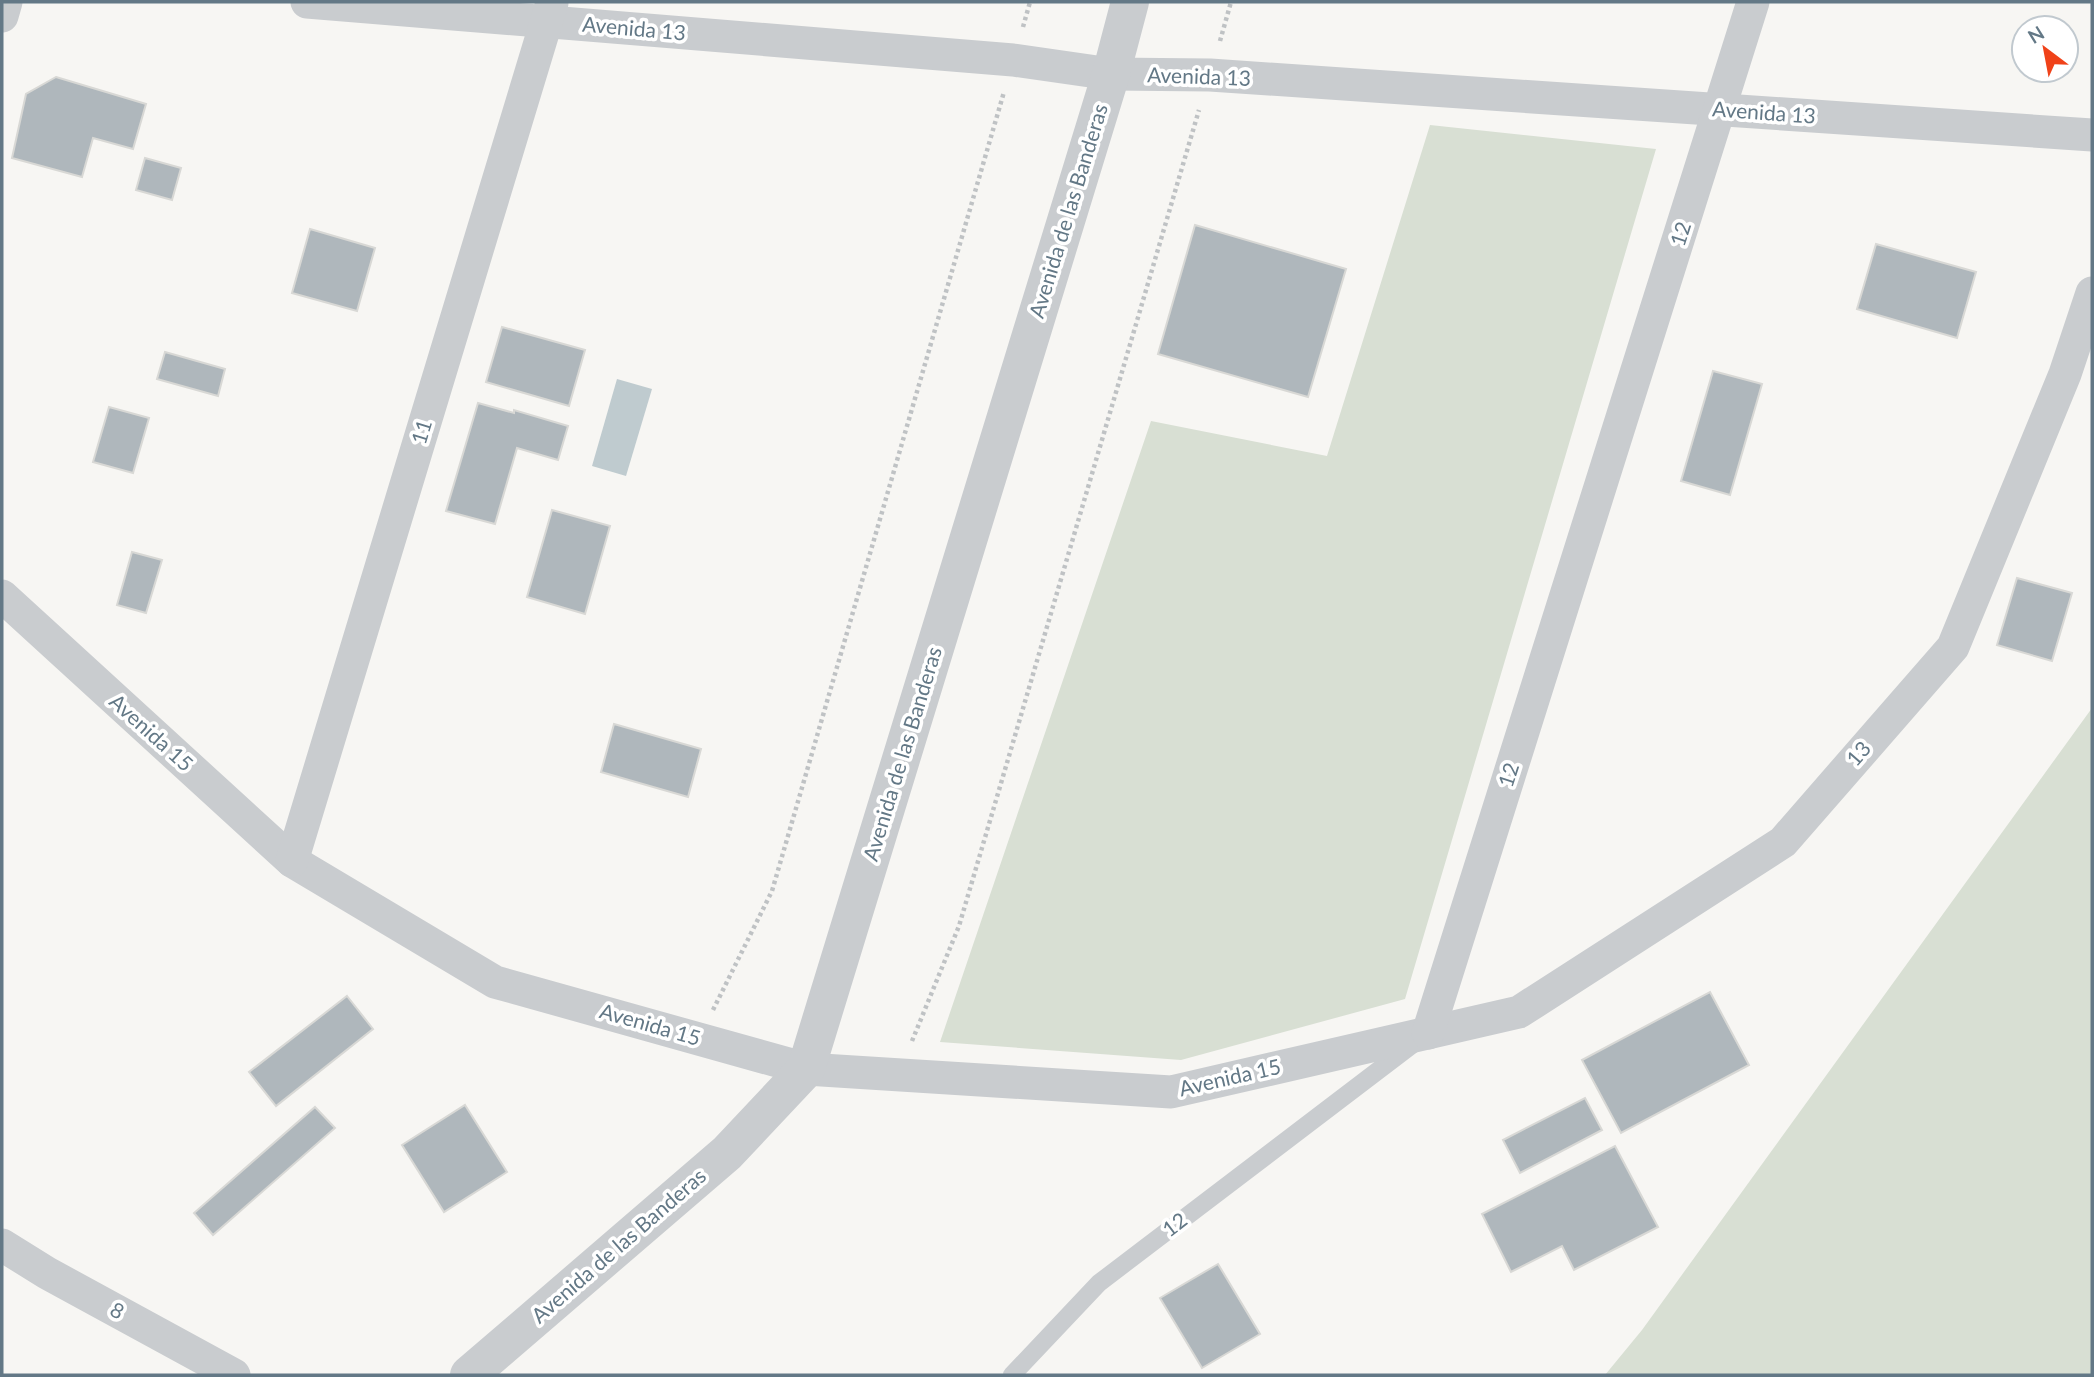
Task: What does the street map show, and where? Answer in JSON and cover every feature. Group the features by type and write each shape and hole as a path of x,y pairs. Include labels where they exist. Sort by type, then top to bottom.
{"street":[{"path":"2,16 6,2"},
{"name":"Avenida 13","path":"307,2 549,12 1013,60 1111,75 1210,75 2092,135"},
{"name":"Avenida de las Banderas","path":"469,1375 727,1153 806,1069 1111,75 1130,2"},
{"name":"12","path":"1428,1033 1753,2"},
{"name":"11","path":"292,861 549,12"},
{"name":"13","path":"1428,1033 1519,1012 1783,842 1953,647 2065,374 2092,293"},
{"name":"Avenida 15","path":"2,596 292,861 495,982 806,1069 1171,1092 1428,1033"},
{"name":"8","path":"2,1245 47,1273 234,1375"}],"lane":[{"name":"12","path":"1012,1375 1099,1283 1428,1033"}],"path":[{"path":"698,1038 772,891 1030,2"},
{"path":"898,1075 959,926 1231,2"}],"shaded area":[{"path":"1430,125 1656,149 1405,999 1181,1060 940,1042 1151,421 1327,456"},
{"path":"617,379 652,389 626,476 592,466"},
{"path":"2092,708 2092,1375 1605,1375 1642,1330"}],"building":[{"path":"56,77 146,104 133,149 93,138 82,177 12,158 26,94"},
{"path":"145,158 181,168 172,200 136,190"},
{"path":"1195,225 1346,269 1308,397 1158,354"},
{"path":"310,229 375,248 357,311 292,293"},
{"path":"1876,244 1976,272 1957,338 1857,309"},
{"path":"502,327 585,350 569,406 486,382"},
{"path":"165,352 225,369 218,396 157,379"},
{"path":"1713,371 1762,384 1730,495 1681,481"},
{"path":"478,403 514,413 514,410 568,426 558,460 517,448 495,524 446,511"},
{"path":"109,407 149,418 133,473 93,462"},
{"path":"552,510 610,526 585,614 527,597"},
{"path":"132,552 162,560 146,613 117,605"},
{"path":"2017,578 2072,593 2052,661 1997,645"},
{"path":"614,724 701,749 688,797 601,772"},
{"path":"1710,992 1749,1065 1621,1133 1582,1060"},
{"path":"347,996 373,1029 276,1106 249,1072"},
{"path":"1585,1098 1602,1130 1520,1173 1503,1140"},
{"path":"465,1105 507,1172 444,1212 402,1145"},
{"path":"315,1107 335,1128 213,1235 194,1213"},
{"path":"1615,1146 1658,1227 1574,1270 1562,1246 1511,1272 1482,1214"},
{"path":"1218,1264 1260,1334 1202,1368 1160,1298"}]}
